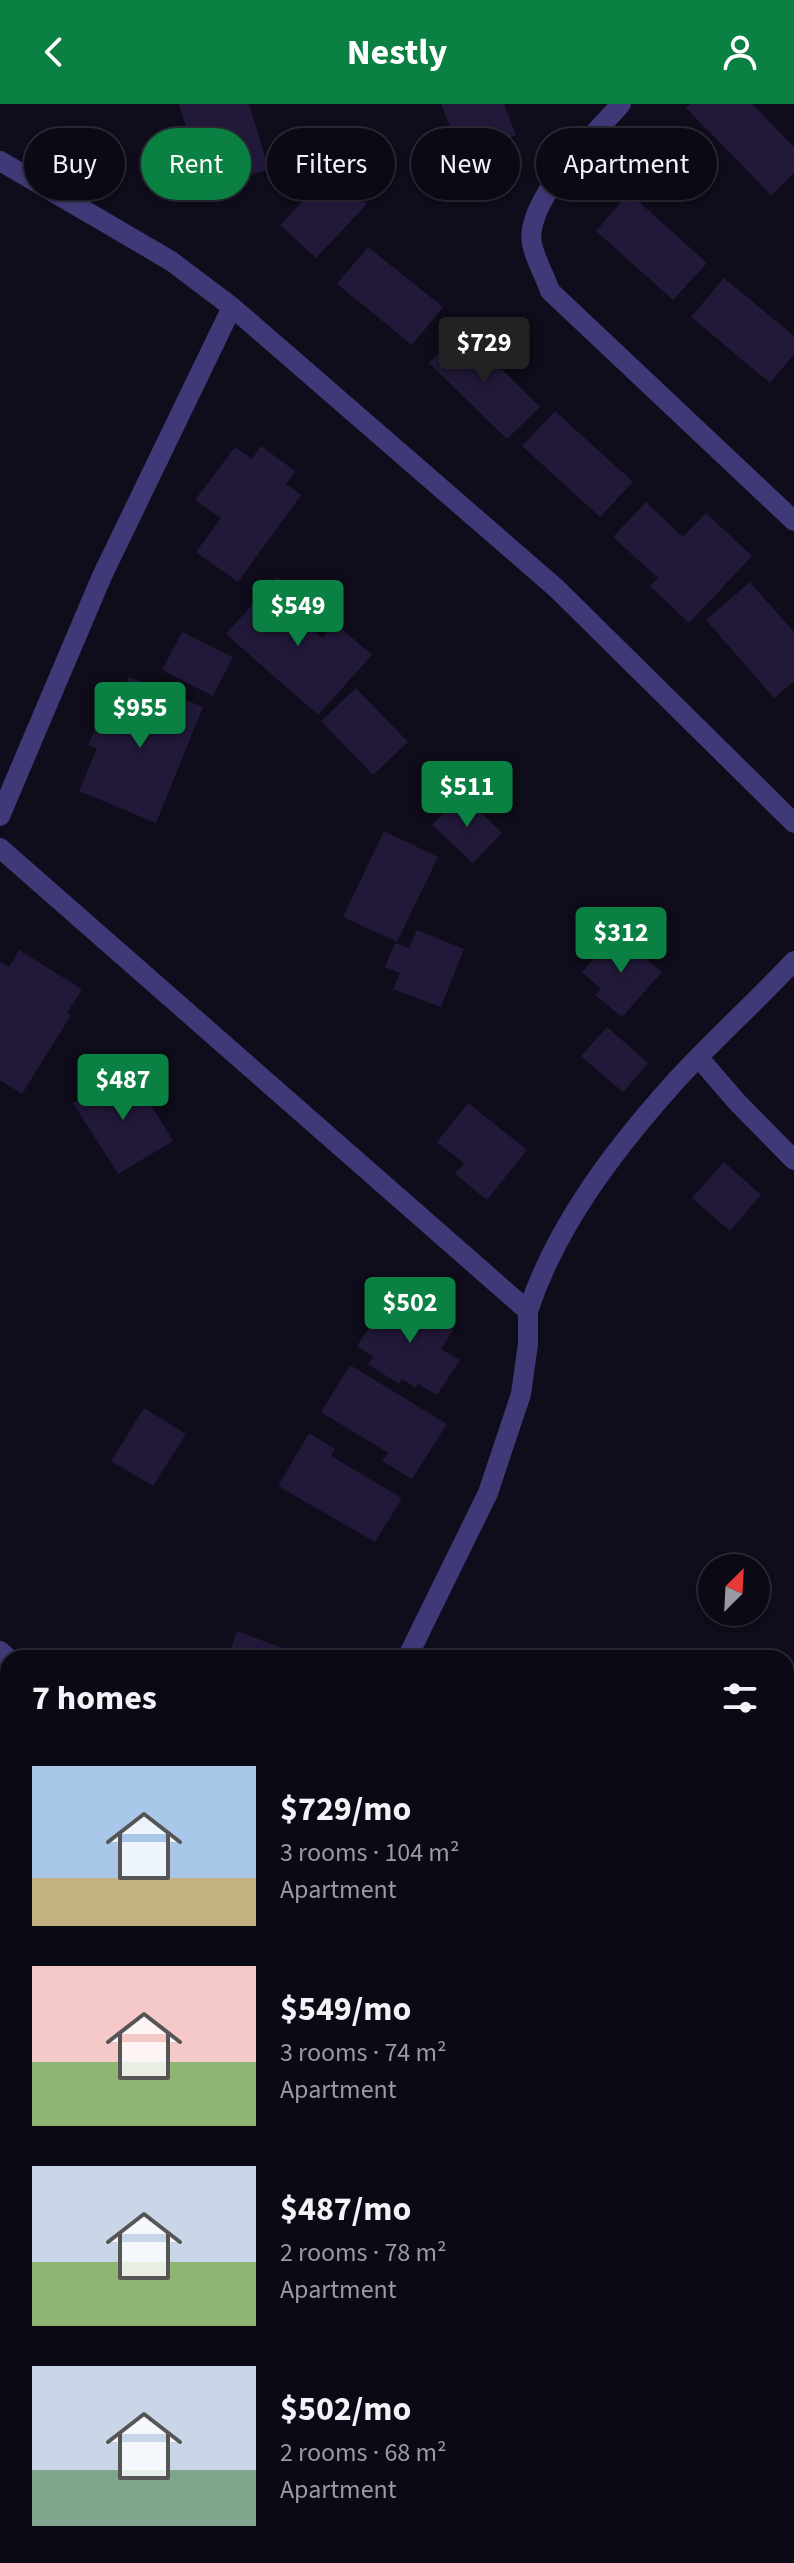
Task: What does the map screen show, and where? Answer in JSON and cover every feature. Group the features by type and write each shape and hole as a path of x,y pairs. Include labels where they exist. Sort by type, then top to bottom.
{"street":[{"path":"621,104 553,184 536,212 531,242 550,291 794,521"},
{"path":"0,161 171,261 232,307 556,588 794,823"},
{"path":"0,816 102,576 232,307"},
{"path":"0,848 528,1311"},
{"path":"411,1650 488,1493 521,1394 528,1344 528,1311 538,1282 560,1238 623,1143 675,1082 794,961"},
{"path":"699,1058 794,1160"}],"building":[{"path":"179,104 249,104 267,170 251,175 251,128 186,128"},
{"path":"441,104 504,104 513,128 451,128"},
{"path":"690,104 752,104 794,147 794,173 771,195 717,140 717,128 706,128 686,108"},
{"path":"304,200 363,200 367,204 316,258 280,225"},
{"path":"623,200 637,200 707,263 673,300 596,231"},
{"path":"368,247 443,307 412,345 337,284"},
{"path":"724,278 794,336 794,354 770,383 691,317"},
{"path":"462,330 540,407 507,439 429,363"},
{"path":"555,411 633,482 600,517 522,446"},
{"path":"261,446 295,471 286,484 301,495 238,582 196,552 221,518 195,500 235,447 252,459"},
{"path":"646,502 683,537 706,513 752,556 689,623 650,586 658,578 613,537"},
{"path":"277,577 299,597 289,608 322,638 335,623 372,655 318,715 226,634"},
{"path":"750,582 794,632 794,681 774,698 706,620"},
{"path":"182,632 233,657 213,696 162,670"},
{"path":"129,677 203,707 156,823 79,791 97,748 88,745 100,716 111,721"},
{"path":"356,688 408,742 373,775 321,721"},
{"path":"462,794 502,833 473,863 432,825"},
{"path":"384,831 438,857 397,942 343,917"},
{"path":"417,930 464,949 441,1007 393,989 400,973 385,967 395,943 409,948"},
{"path":"617,933 662,972 622,1017 595,995 601,989 582,972"},
{"path":"19,950 82,989 67,1013 71,1015 22,1094 0,1080 0,962 9,967"},
{"path":"607,1027 648,1063 623,1092 581,1056"},
{"path":"129,1069 173,1141 118,1174 73,1103"},
{"path":"468,1103 527,1150 487,1200 455,1174 464,1163 437,1142"},
{"path":"724,1162 761,1195 730,1231 692,1198"},
{"path":"392,1292 428,1315 431,1309 456,1325 441,1349 460,1360 437,1395 402,1379 399,1384 368,1364 373,1357 357,1346"},
{"path":"350,1365 447,1424 412,1479 382,1461 388,1453 321,1412"},
{"path":"144,1408 186,1434 153,1486 111,1461"},
{"path":"309,1433 335,1449 331,1456 402,1498 375,1542 278,1486"},
{"path":"237,1631 285,1649 285,1650 231,1650"}]}
